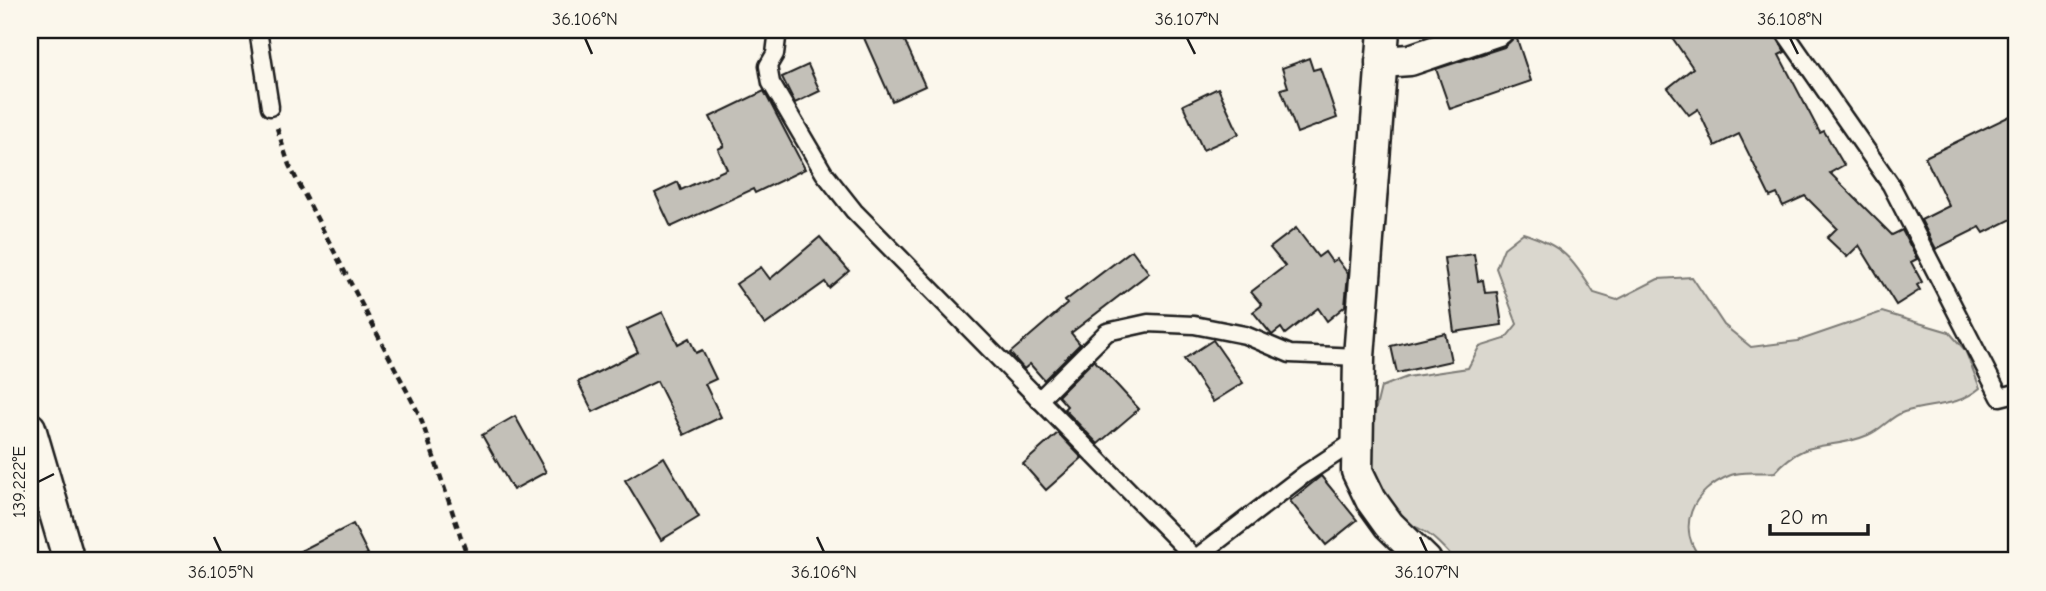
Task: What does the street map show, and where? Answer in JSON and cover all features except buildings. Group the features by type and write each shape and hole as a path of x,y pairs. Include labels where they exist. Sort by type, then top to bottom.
{"street":[{"path":"1384,30 1359,357 1355,441 1357,471 1371,499 1389,525 1426,561"},
{"path":"1381,62 1410,60 1498,30"},
{"path":"30,428 69,561"}],"lane":[{"path":"258,30 270,107"},
{"path":"778,30 775,54 768,66 771,83 824,173 854,211 922,284 1194,560 1305,474 1355,441"},
{"path":"1783,30 1891,185 2000,397 2016,393"},
{"path":"1039,400 1107,332 1148,323 1194,325 1245,335 1290,354 1359,357"}],"path":[{"path":"270,107 289,166 420,416 469,561"}],"shaded area":[{"path":"1523,233 1557,248 1572,262 1594,293 1617,300 1658,279 1692,277 1724,325 1751,347 1798,341 1882,312 1949,332 1965,350 1980,388 1953,402 1899,414 1873,433 1854,440 1798,453 1775,472 1747,472 1731,475 1717,482 1697,500 1691,511 1690,536 1703,561 1456,561 1422,530 1378,519 1368,440 1381,387 1407,377 1468,368 1479,347 1505,339 1517,324 1496,268 1504,248"}]}
